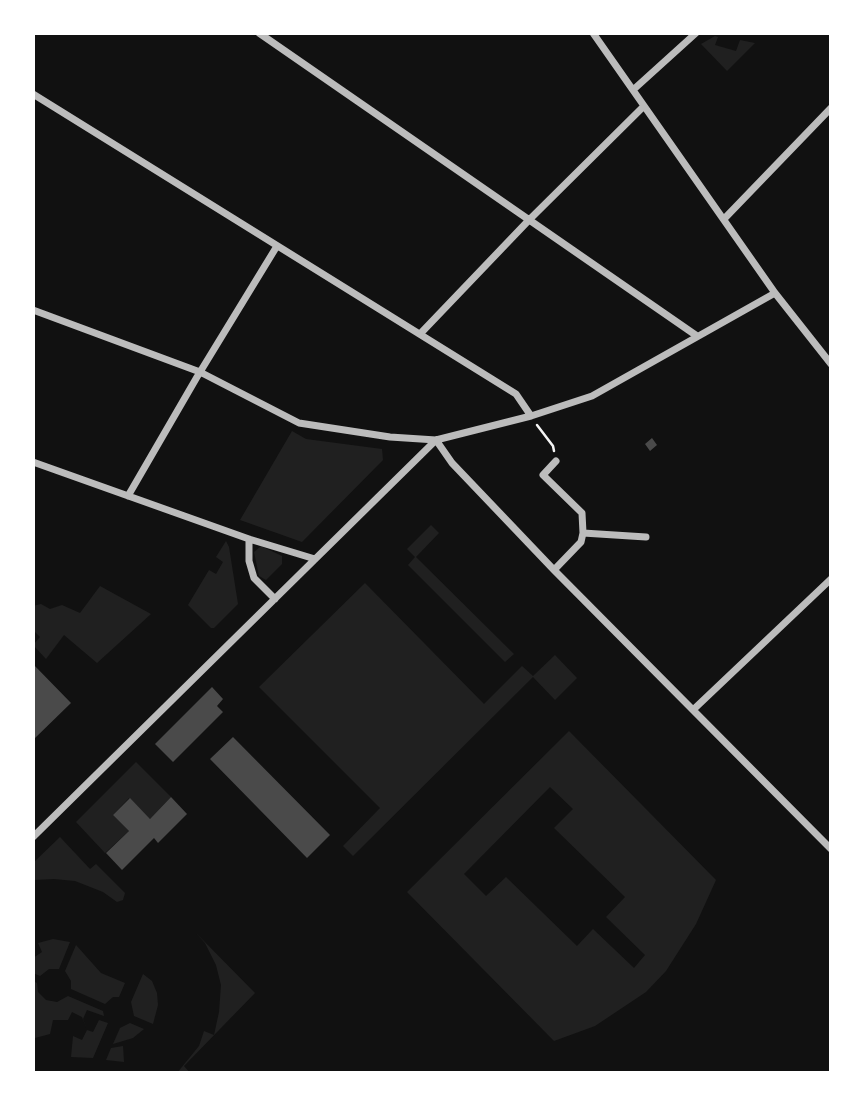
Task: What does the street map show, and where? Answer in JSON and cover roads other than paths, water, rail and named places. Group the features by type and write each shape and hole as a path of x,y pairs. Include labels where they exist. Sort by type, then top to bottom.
{"street":[{"path":"259,33 697,336"},
{"path":"271,42 276,33"},
{"path":"593,33 775,293 831,364"},
{"path":"633,90 696,33"},
{"path":"33,94 516,394 531,416"},
{"path":"420,334 529,220 644,106"},
{"path":"724,219 831,108"},
{"path":"128,496 277,246"},
{"path":"33,310 200,372 299,423 380,436 436,440 531,416 592,396 775,293"},
{"path":"33,837 436,440"},
{"path":"436,440 452,463 554,570 831,849"},
{"path":"33,461 315,559"},
{"path":"554,570 581,542 583,533 582,513 543,475 556,461"},
{"path":"583,533 646,537"},
{"path":"249,538 249,561 254,578 275,599"},
{"path":"694,709 831,579"}]}
